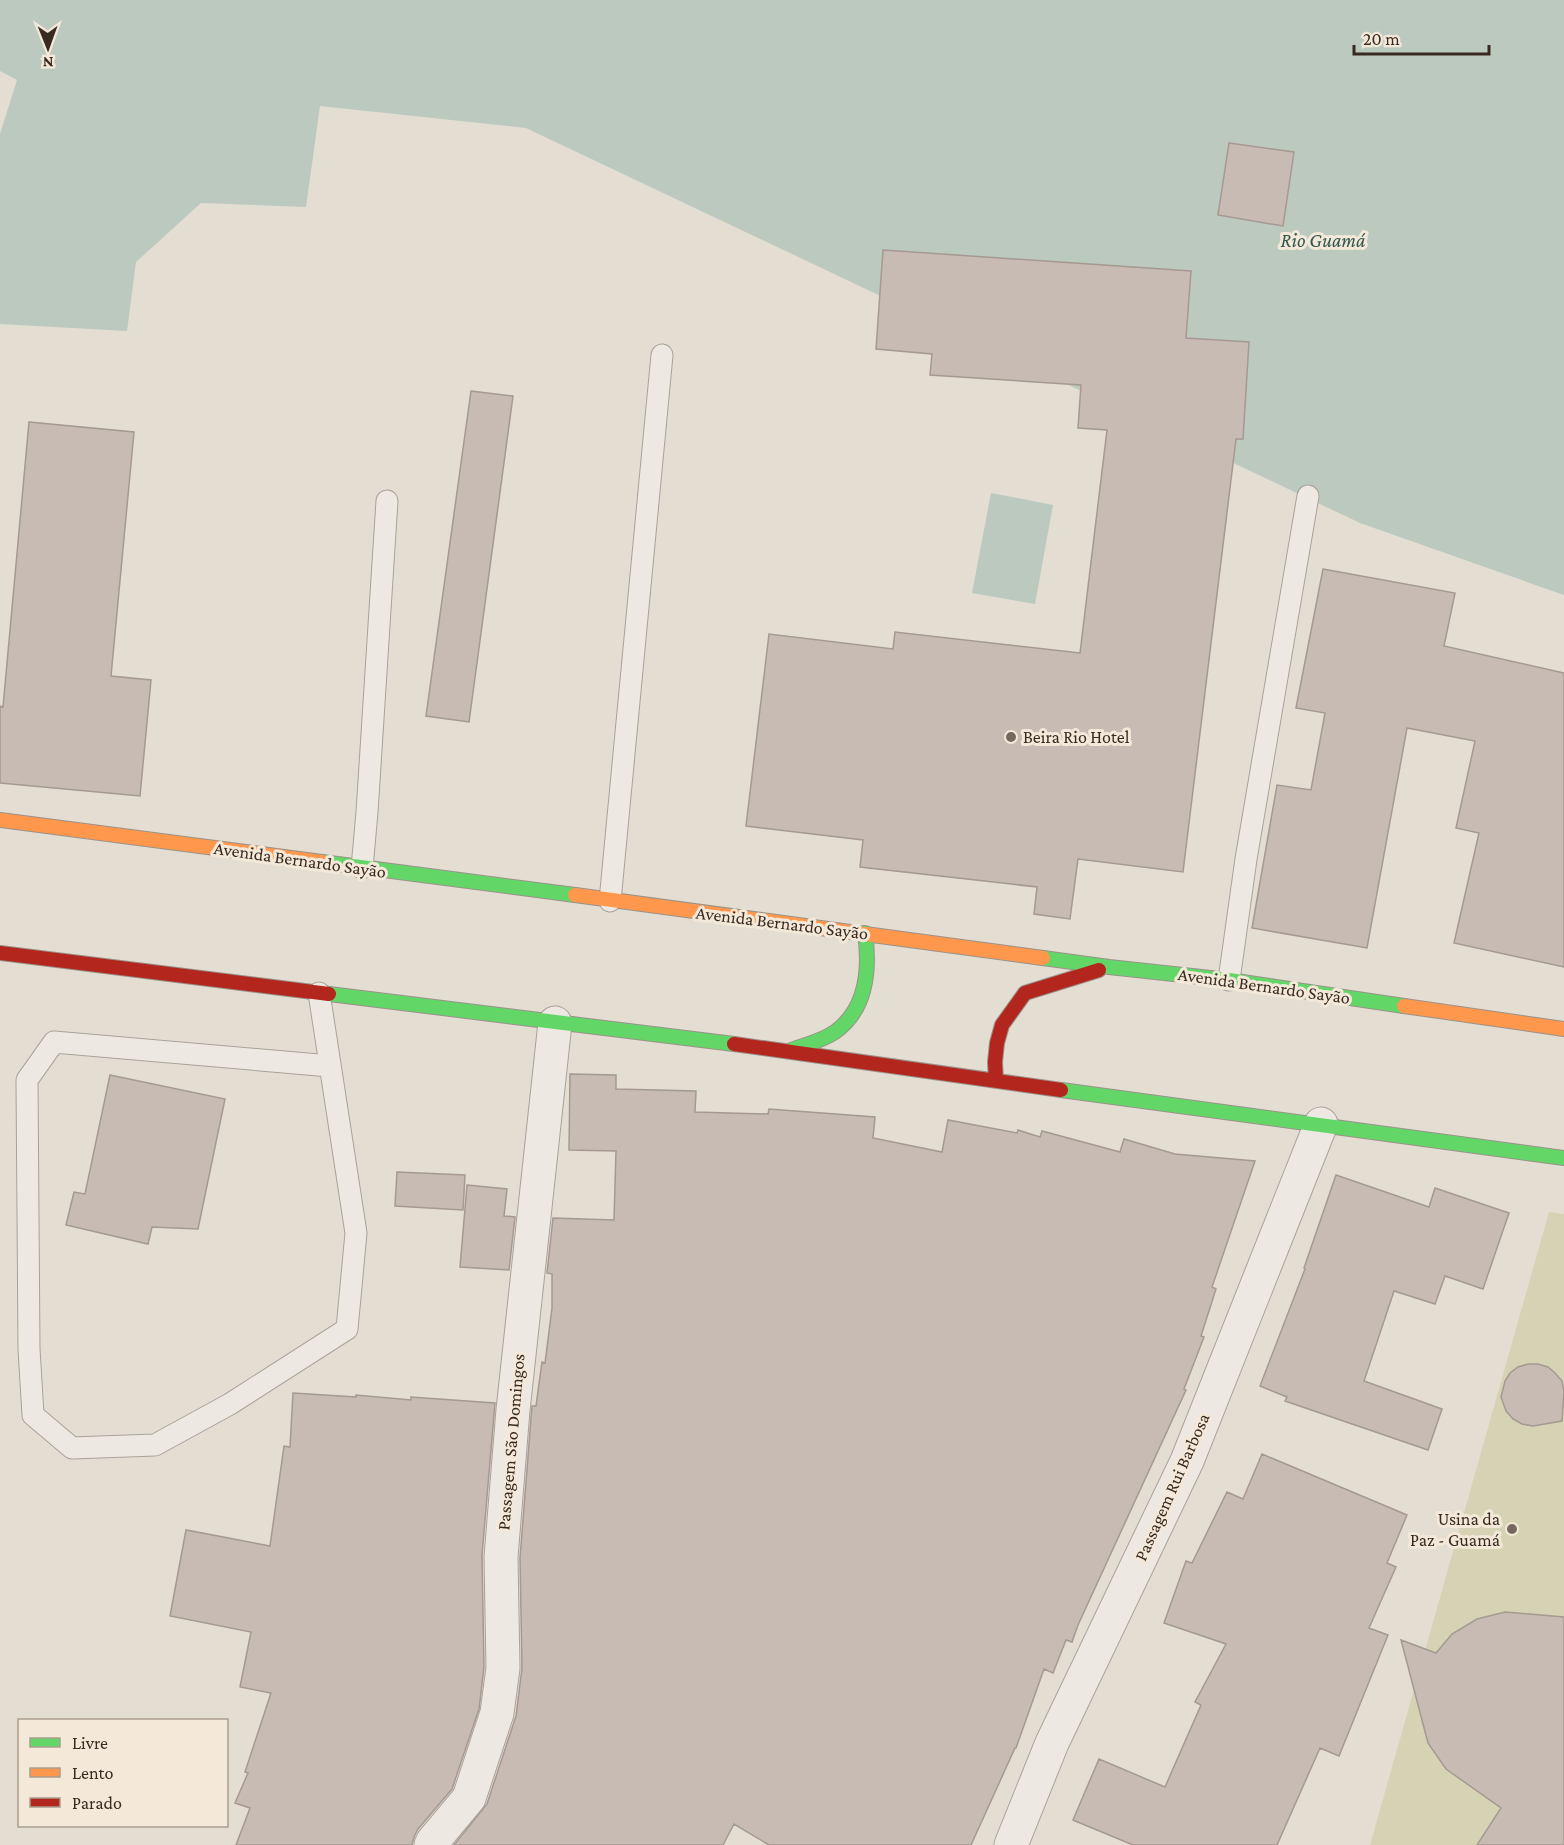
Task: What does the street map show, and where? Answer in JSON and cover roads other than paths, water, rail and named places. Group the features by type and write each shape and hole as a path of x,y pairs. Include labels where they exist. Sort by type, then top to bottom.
{"main road":[{"name":"Avenida Bernardo Sayão","path":"0,820 1109,967 1229,980 1564,1029"},
{"path":"789,1051 834,1033 857,1005 865,988 869,970 865,933"},
{"path":"0,953 789,1051 1564,1158"},
{"path":"996,1081 997,1043 1002,1025 1012,1008 1025,993 1109,967"}],"street":[{"name":"Passagem São Domingos","path":"431,1845 469,1798 496,1713 500,1691 503,1668 501,1557 513,1410 555,1023"},
{"name":"Passagem Rui Barbosa","path":"1011,1845 1052,1743 1187,1461 1321,1124"}],"lane":[{"path":"610,901 662,355"},
{"path":"1229,980 1246,859 1308,496"},
{"path":"362,868 387,501"},
{"path":"319,993 356,1233 347,1329 230,1404 155,1445 72,1448 33,1415 29,1349 27,1080 54,1042 330,1066"}],"water":[{"name":"Rio Guamá","path":"0,0 1564,0 1564,595 1360,523 526,128 320,106 306,207 201,203 136,262 127,331 0,324 0,134 17,80 0,71"},
{"path":"991,493 1053,505 1035,604 972,593"}],"place":[{"name":"Beira Rio Hotel","path":"1011,737"},
{"name":"Usina da Paz - Guamá","path":"1512,1529"}]}
